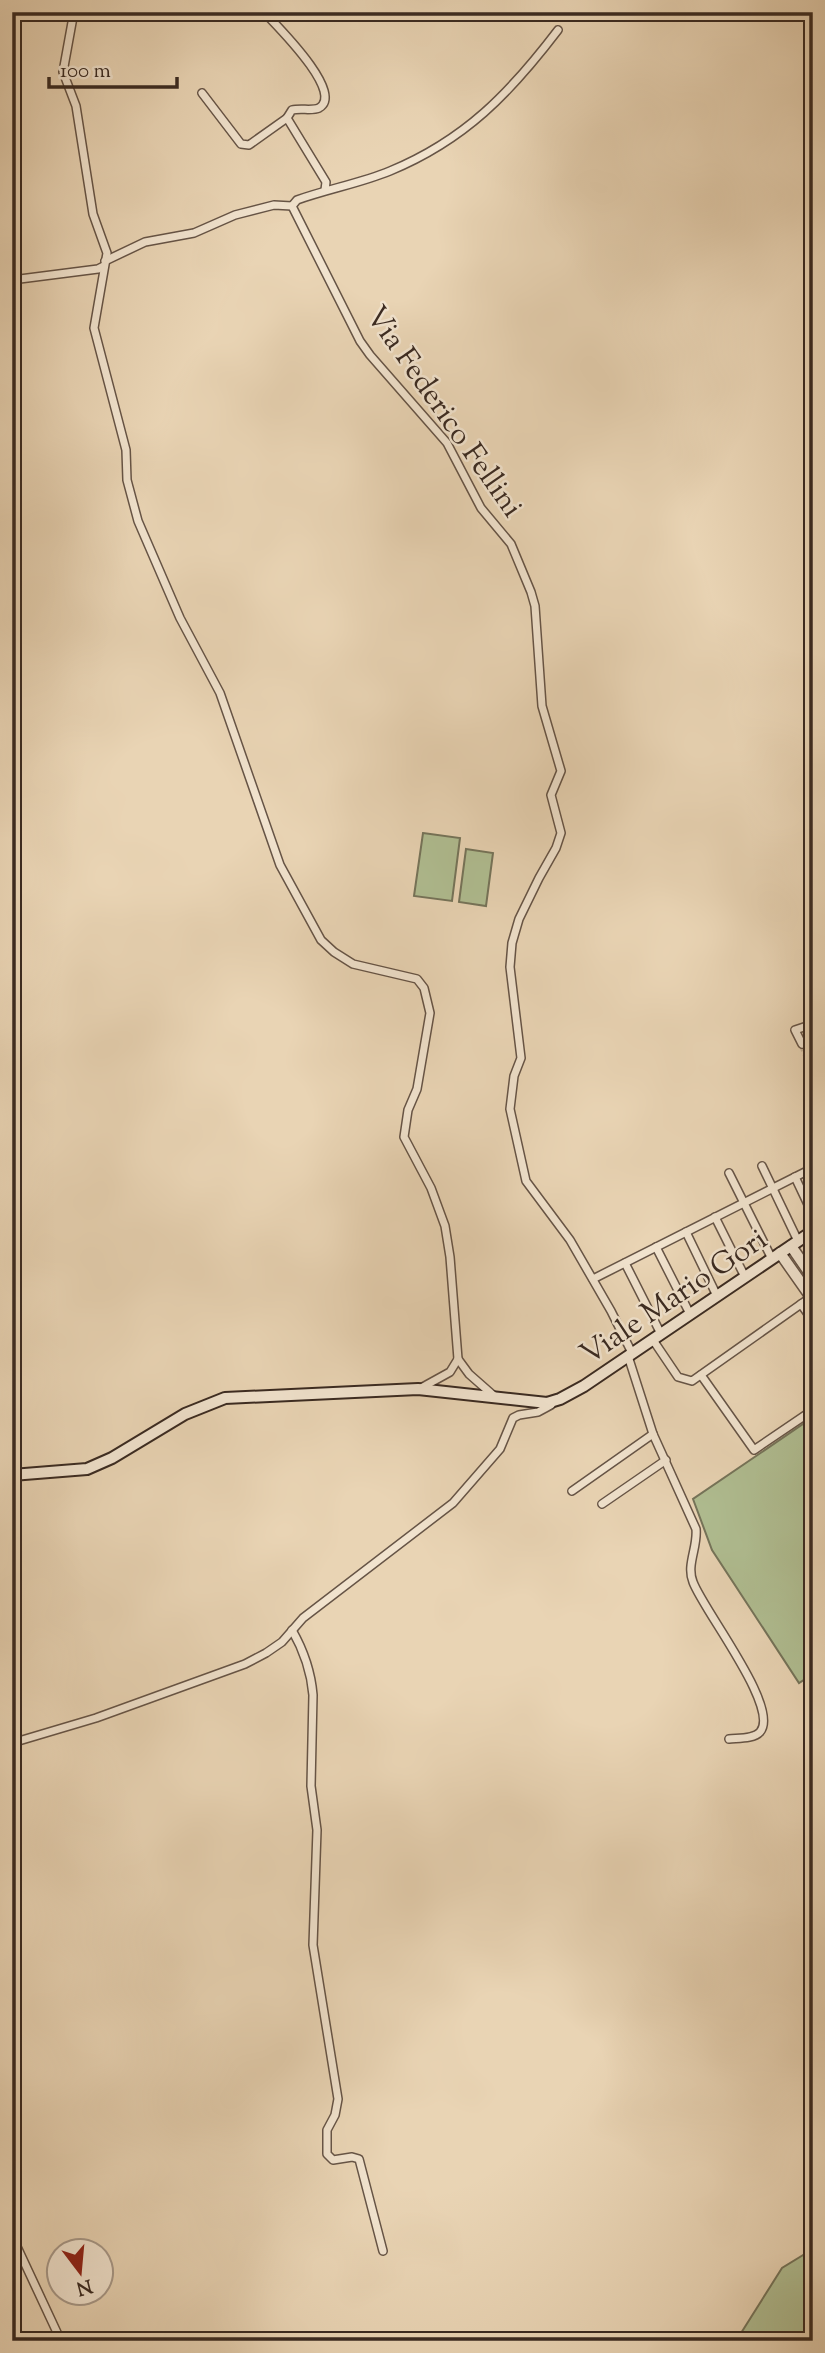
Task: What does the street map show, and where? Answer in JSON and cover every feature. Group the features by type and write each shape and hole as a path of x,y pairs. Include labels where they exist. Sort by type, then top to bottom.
{"main road":[{"name":"Viale Mario Gori","path":"560,1399 813,1231"},
{"path":"12,1475 87,1469 112,1458 185,1414 225,1398 418,1389 538,1404 560,1399"}],"street":[{"path":"76,12 63,72 76,106 93,214 107,253 94,328 126,450 127,480 138,521 180,618 220,693 280,865 321,940 353,964 412,976 424,988 429,1013 417,1089 408,1110 404,1137 431,1188 445,1226 458,1359 469,1374 497,1398"},
{"path":"202,93 241,144 249,145 287,118 292,110 318,108 325,99 314,69 264,12"},
{"path":"12,280 98,269 145,242 194,233 235,215 274,205 292,206 297,200 325,190 391,171 440,147 478,119 524,75 558,30"},
{"path":"287,118 326,182 325,190"},
{"name":"Via Federico Fellini","path":"292,206 354,324 360,341 447,443 481,508 511,544 535,606 542,706 561,771 551,795 561,833 519,919 512,943 509,967 522,1058 514,1076 510,1109 513,1129 526,1181 570,1240 593,1279 630,1355 653,1434 696,1529 691,1572 697,1595 744,1668 764,1712 760,1732 752,1737 729,1739"},
{"path":"802,1044 795,1030 813,1024"},
{"path":"762,1166 794,1243 813,1278"},
{"path":"593,1279 809,1170"},
{"path":"625,1262 657,1337 678,1377 692,1381 812,1299 776,1256 729,1173"},
{"path":"795,1177 813,1215"},
{"path":"715,1217 746,1276"},
{"path":"686,1232 717,1296"},
{"path":"656,1247 690,1314"},
{"path":"801,1304 813,1321"},
{"path":"418,1389 434,1383 450,1372 458,1359"},
{"path":"701,1375 754,1450 809,1412 813,1425"},
{"path":"12,1744 96,1718 245,1664 266,1653 303,1618 453,1503 500,1448 513,1418 538,1412 560,1399"},
{"path":"572,1491 653,1434"},
{"path":"602,1504 666,1460"},
{"path":"292,1630 305,1656 313,1695 311,1786 317,1830 313,1945 338,2099 335,2115 327,2130 327,2154 333,2160 352,2157 359,2159 383,2251"},
{"path":"12,2236 61,2341"}],"green space":[{"path":"423,833 460,838 452,901 414,896"},
{"path":"466,849 493,853 486,906 459,902"},
{"path":"806,1422 813,1433 813,1674 799,1683 712,1550 693,1499"},
{"path":"813,2249 813,2341 736,2341 782,2268"}],"tunnel":[{"path":"802,1044 813,1072"}]}
